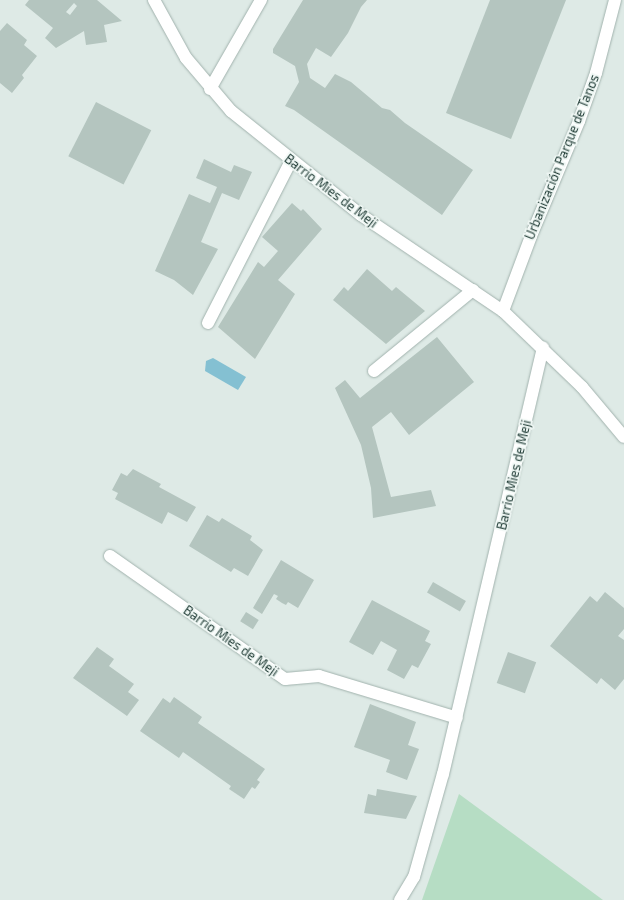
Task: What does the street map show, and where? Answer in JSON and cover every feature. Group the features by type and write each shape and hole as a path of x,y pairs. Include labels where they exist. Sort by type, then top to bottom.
{"street":[{"name":"Barrio Mies de Meji","path":"154,0 186,58 210,89 241,120 361,215 503,311 582,387 624,437"},
{"path":"210,89 261,0"},
{"name":"Urbanización Parque de Tanos","path":"503,311 531,236 581,114 598,66 615,0"},
{"path":"208,323 291,161"},
{"path":"374,372 473,290"},
{"name":"Barrio Mies de Meji","path":"400,900 414,877 457,718 543,348"},
{"name":"Barrio Mies de Meji","path":"110,556 285,679 319,676 457,718"}],"green space":[{"path":"459,794 603,900 422,900"}],"water":[{"path":"213,358 246,377 238,390 205,371 206,361"}],"building":[{"path":"29,0 97,0 122,21 104,25 107,42 86,45 84,31 56,48 45,38 53,28 25,5","holes":["74,3 77,6 70,15 66,12"]},
{"path":"303,0 367,0 361,7 348,33 331,57 316,48 307,64 310,78 325,88 335,74 351,82 382,108 390,110 405,123 473,170 442,215 294,110 285,106 299,82 295,66 273,53 273,49"},
{"path":"490,0 566,0 511,139 446,113"},
{"path":"7,23 27,40 24,45 37,56 22,75 24,78 12,93 0,83 0,31"},
{"path":"96,102 151,130 124,184 68,156"},
{"path":"204,159 231,172 234,165 252,172 239,200 222,193 201,242 218,249 193,295 174,280 155,271 189,194 210,203 217,187 196,178"},
{"path":"292,203 301,211 303,209 322,229 278,280 295,294 255,359 218,327 258,262 264,267 278,251 262,237"},
{"path":"367,269 392,291 396,287 425,311 386,344 333,300 344,287 348,291"},
{"path":"437,337 474,382 409,435 391,412 372,427 391,497 431,490 436,506 373,518 371,488 361,445 335,388 345,380 360,398"},
{"path":"133,469 161,484 159,487 196,507 187,522 168,512 162,524 115,499 118,493 112,490 121,473 127,476"},
{"path":"207,515 219,522 222,518 252,536 250,540 263,550 248,576 234,568 231,572 189,546"},
{"path":"281,560 314,580 298,608 288,602 286,605 282,603 276,599 278,596 274,594 262,614 253,608"},
{"path":"433,582 466,601 460,611 427,592"},
{"path":"605,592 624,608 624,629 618,636 624,640 624,679 615,690 601,678 597,684 550,646 590,596 597,602"},
{"path":"372,600 430,631 425,641 431,644 418,668 412,665 404,679 387,670 397,650 381,641 373,655 349,642"},
{"path":"246,612 259,620 253,629 240,621"},
{"path":"97,647 114,659 109,666 134,684 128,692 139,700 127,716 73,678"},
{"path":"508,652 536,662 525,693 497,683"},
{"path":"174,697 202,717 198,723 265,769 257,780 260,782 255,789 252,787 244,799 229,789 231,786 183,752 179,758 140,731 163,698 170,703"},
{"path":"370,704 416,722 408,745 419,749 407,780 386,772 390,760 354,747"},
{"path":"377,789 417,796 406,819 364,813 368,794 376,796"}]}
